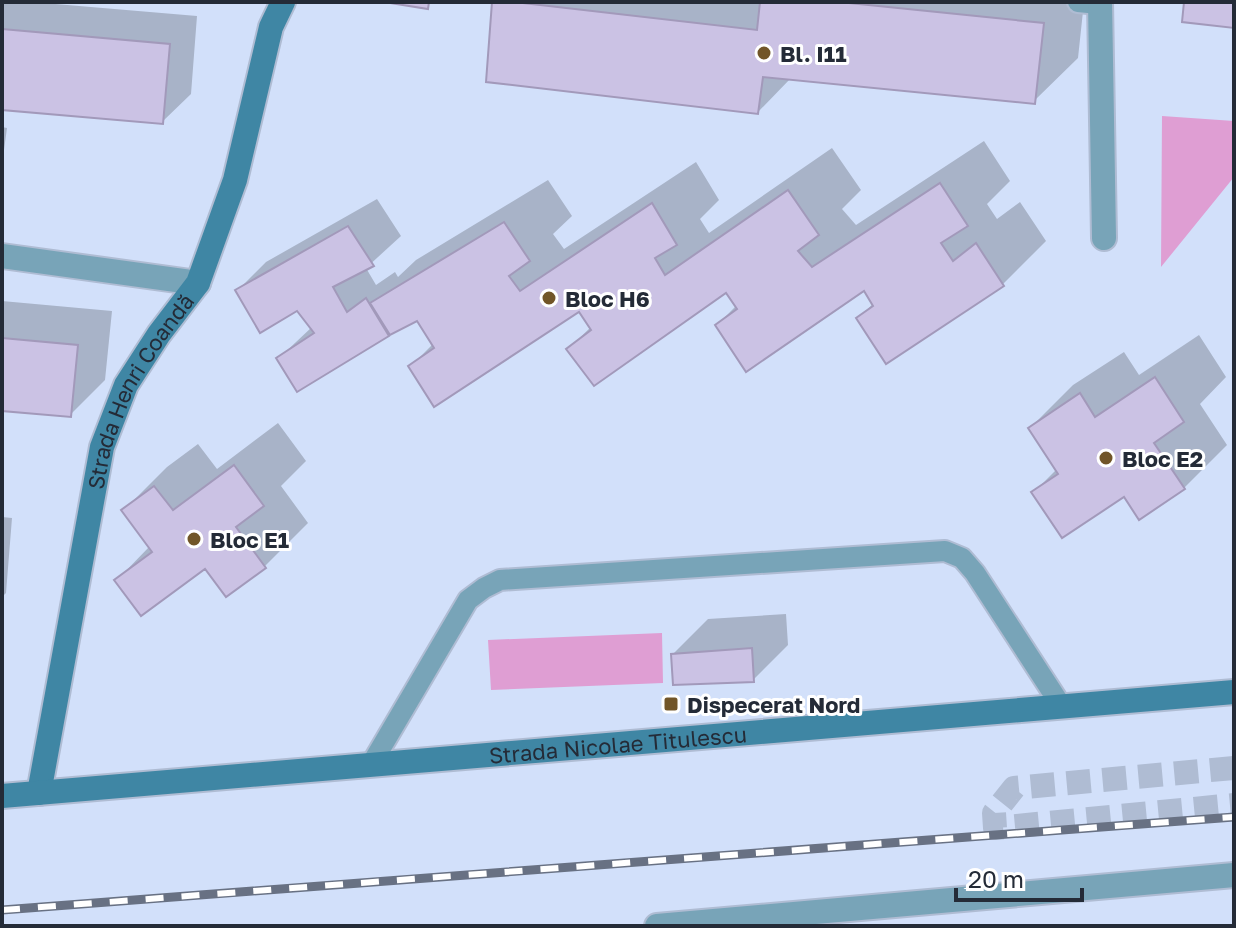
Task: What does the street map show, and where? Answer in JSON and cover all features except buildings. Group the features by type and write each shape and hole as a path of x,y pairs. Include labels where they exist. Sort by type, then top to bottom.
{"main road":[{"name":"Strada Henri Coandă","path":"39,793 102,447 126,385 159,334 198,283 235,180 271,27 283,2"},
{"name":"Strada Nicolae Titulescu","path":"2,796 1234,692"}],"street":[{"path":"1092,3 1104,238"},
{"path":"2,256 198,283"},
{"path":"657,926 1234,875"}],"lane":[{"path":"372,763 468,600 500,580 945,551 962,558 975,573 1062,707"}],"shaded area":[{"path":"1162,116 1234,121 1234,177 1161,267"},
{"path":"662,633 663,683 491,690 488,640"}],"tunnel":[{"path":"1234,768 1014,788 994,813 995,828 1234,805"}],"railway":[{"path":"2,910 1234,817"}],"place":[{"name":"Bl. I11","path":"764,53"},
{"name":"Bloc H6","path":"549,298"},
{"name":"Bloc E2","path":"1106,458"},
{"name":"Bloc E1","path":"194,539"},
{"name":"Dispecerat Nord","path":"671,704"}]}
